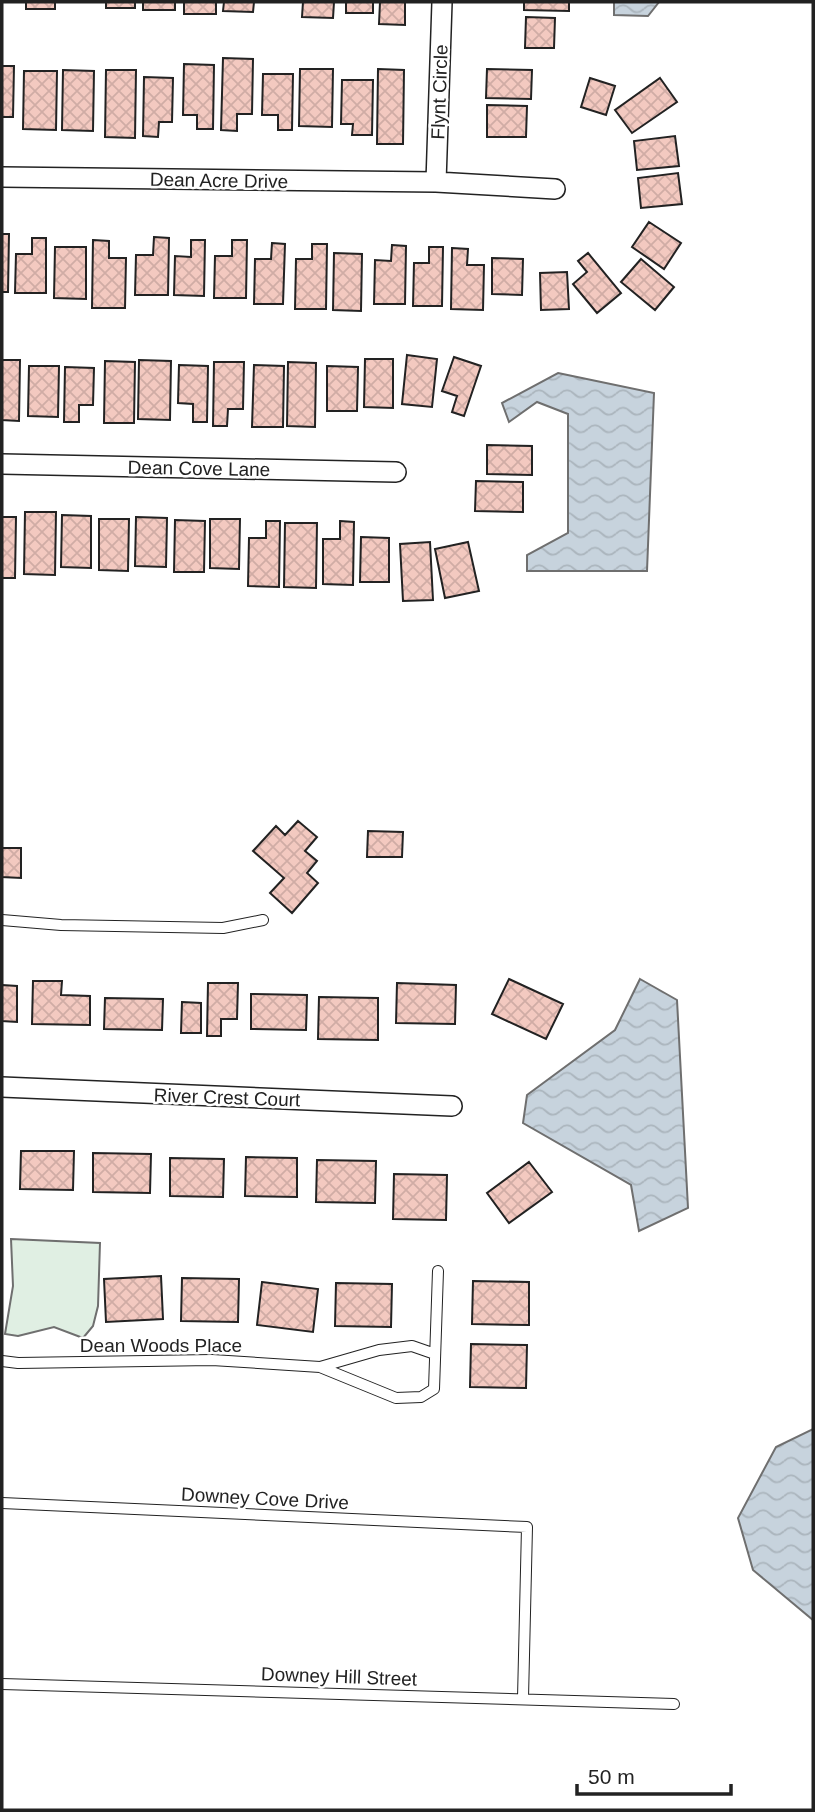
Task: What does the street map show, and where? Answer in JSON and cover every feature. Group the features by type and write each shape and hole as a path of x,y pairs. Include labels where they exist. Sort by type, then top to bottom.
{"street":[{"name":"Flynt Circle","path":"436,182 442,2"},
{"name":"Dean Acre Drive","path":"2,177 436,182 555,188"},
{"name":"Dean Cove Lane","path":"2,464 396,472"},
{"name":"River Crest Court","path":"2,1087 452,1106"}],"lane":[{"path":"2,920 61,925 223,928 263,920"},
{"path":"320,1367 396,1398 421,1397 434,1390 438,1271"},
{"path":"320,1367 379,1350 412,1346 435,1354"},
{"name":"Dean Woods Place","path":"2,1361 212,1360 320,1367"},
{"name":"Downey Cove Drive","path":"2,1503 527,1527 523,1699"},
{"name":"Downey Hill Street","path":"2,1684 674,1703"}],"green space":[{"path":"11,1239 100,1243 98,1306 93,1326 83,1338 54,1327 18,1336 5,1334 13,1286"}],"water":[{"path":"614,2 659,2 648,16 614,15"},
{"path":"558,373 654,393 647,571 527,571 527,555 568,533 568,414 537,402 509,422 502,403"},
{"path":"640,979 677,1000 688,1208 639,1231 631,1185 523,1123 527,1095 615,1030"},
{"path":"813,1429 813,1620 753,1570 738,1518 776,1447"}],"building":[{"path":"26,2 55,2 55,9 26,9"},
{"path":"106,2 135,2 135,8 106,8"},
{"path":"143,2 175,2 175,10 143,10"},
{"path":"184,2 216,2 216,14 184,14"},
{"path":"224,2 254,2 253,12 223,11"},
{"path":"303,2 334,2 333,18 302,17"},
{"path":"346,2 373,2 373,13 346,13"},
{"path":"380,2 405,2 405,25 379,24"},
{"path":"524,2 569,2 569,11 524,10"},
{"path":"526,17 555,18 554,48 525,48"},
{"path":"223,58 253,59 252,114 237,114 237,131 221,130"},
{"path":"184,64 214,65 213,129 197,129 197,115 183,115"},
{"path":"2,66 14,66 13,117 2,117"},
{"path":"300,69 333,69 332,127 299,126"},
{"path":"378,69 404,70 403,144 377,144"},
{"path":"487,69 532,70 531,99 486,98"},
{"path":"63,70 94,71 93,131 62,130"},
{"path":"106,70 136,70 135,138 105,137"},
{"path":"24,71 57,71 56,130 23,129"},
{"path":"263,74 293,74 292,130 278,130 278,115 262,115"},
{"path":"144,77 173,78 172,122 159,122 158,137 143,136"},
{"path":"590,78 615,86 606,115 581,107"},
{"path":"660,78 677,102 632,133 615,110"},
{"path":"342,80 373,80 372,135 352,135 353,124 341,124"},
{"path":"487,105 527,106 526,137 487,137"},
{"path":"675,136 679,166 637,170 634,141"},
{"path":"678,173 682,204 641,208 638,178"},
{"path":"649,222 681,243 664,269 632,247"},
{"path":"2,234 9,234 8,292 2,292"},
{"path":"154,237 169,238 168,295 135,295 136,255 153,255"},
{"path":"32,238 46,238 46,293 15,293 16,254 32,254"},
{"path":"93,240 109,241 109,258 126,258 125,308 92,308"},
{"path":"191,240 205,240 204,296 174,295 175,256 191,257"},
{"path":"232,240 247,240 246,298 214,298 215,256 232,256"},
{"path":"272,243 285,244 283,304 254,304 255,259 271,259"},
{"path":"312,244 327,244 326,309 295,309 296,259 312,259"},
{"path":"392,245 406,246 405,304 374,304 375,260 391,261"},
{"path":"55,247 86,247 86,299 54,298"},
{"path":"429,247 443,247 442,306 413,306 414,263 429,263"},
{"path":"452,248 468,249 467,265 484,265 483,310 451,309"},
{"path":"334,253 362,254 361,311 333,310"},
{"path":"588,253 621,293 597,313 573,284 587,272 578,261"},
{"path":"492,258 523,259 522,295 492,294"},
{"path":"641,259 674,287 655,310 621,282"},
{"path":"567,272 569,309 541,310 540,273"},
{"path":"407,355 437,359 432,407 402,404"},
{"path":"454,357 481,366 464,416 452,412 457,396 442,391"},
{"path":"365,359 393,359 393,408 364,407"},
{"path":"2,360 20,360 19,421 2,420"},
{"path":"139,360 171,361 170,420 138,419"},
{"path":"105,361 135,362 134,423 104,423"},
{"path":"214,362 244,362 243,409 228,409 227,426 213,426"},
{"path":"288,362 316,363 315,427 287,426"},
{"path":"179,365 208,366 207,422 193,422 193,404 178,403"},
{"path":"254,365 284,366 283,427 252,427"},
{"path":"29,366 59,366 58,417 28,416"},
{"path":"327,366 358,367 357,411 327,411"},
{"path":"65,367 94,368 93,405 79,405 79,422 64,422"},
{"path":"487,445 532,446 532,475 487,474"},
{"path":"476,481 523,482 523,512 475,511"},
{"path":"25,512 56,512 55,575 24,574"},
{"path":"62,515 91,516 91,568 61,567"},
{"path":"2,517 16,517 15,578 2,578"},
{"path":"136,517 167,518 166,567 135,566"},
{"path":"99,519 129,519 128,571 99,570"},
{"path":"210,519 240,519 239,569 210,568"},
{"path":"175,520 205,521 204,572 174,572"},
{"path":"266,521 280,521 279,587 248,586 249,538 266,538"},
{"path":"340,521 354,522 353,585 323,584 323,539 340,539"},
{"path":"285,523 317,523 316,588 284,587"},
{"path":"361,537 389,538 389,582 360,582"},
{"path":"430,542 433,600 403,601 400,544"},
{"path":"468,542 479,591 445,598 435,549"},
{"path":"298,821 317,837 305,851 317,861 307,873 318,883 292,913 270,893 284,878 253,851 276,826 285,835"},
{"path":"368,831 403,832 402,857 367,857"},
{"path":"2,848 21,848 21,878 2,877"},
{"path":"509,979 563,1004 546,1039 492,1014"},
{"path":"33,981 62,981 61,995 90,996 90,1025 32,1024"},
{"path":"208,983 238,983 237,1019 221,1019 221,1036 207,1036"},
{"path":"397,983 456,985 455,1024 396,1023"},
{"path":"2,985 17,986 17,1022 2,1021"},
{"path":"251,994 307,995 306,1030 251,1029"},
{"path":"319,997 378,998 378,1040 318,1039"},
{"path":"105,998 163,999 162,1030 104,1029"},
{"path":"182,1002 201,1003 201,1033 181,1033"},
{"path":"21,1151 74,1151 73,1190 20,1189"},
{"path":"93,1153 151,1154 150,1193 93,1192"},
{"path":"246,1157 297,1158 297,1197 245,1196"},
{"path":"170,1158 224,1159 223,1197 170,1196"},
{"path":"317,1160 376,1161 375,1203 316,1202"},
{"path":"529,1162 552,1192 509,1223 487,1193"},
{"path":"394,1174 447,1175 446,1220 393,1219"},
{"path":"161,1276 163,1319 106,1322 104,1279"},
{"path":"182,1278 239,1279 238,1322 181,1321"},
{"path":"473,1281 529,1282 529,1325 472,1324"},
{"path":"262,1282 318,1289 313,1332 257,1325"},
{"path":"336,1283 392,1284 391,1327 335,1326"},
{"path":"471,1344 527,1345 526,1388 470,1387"}]}
